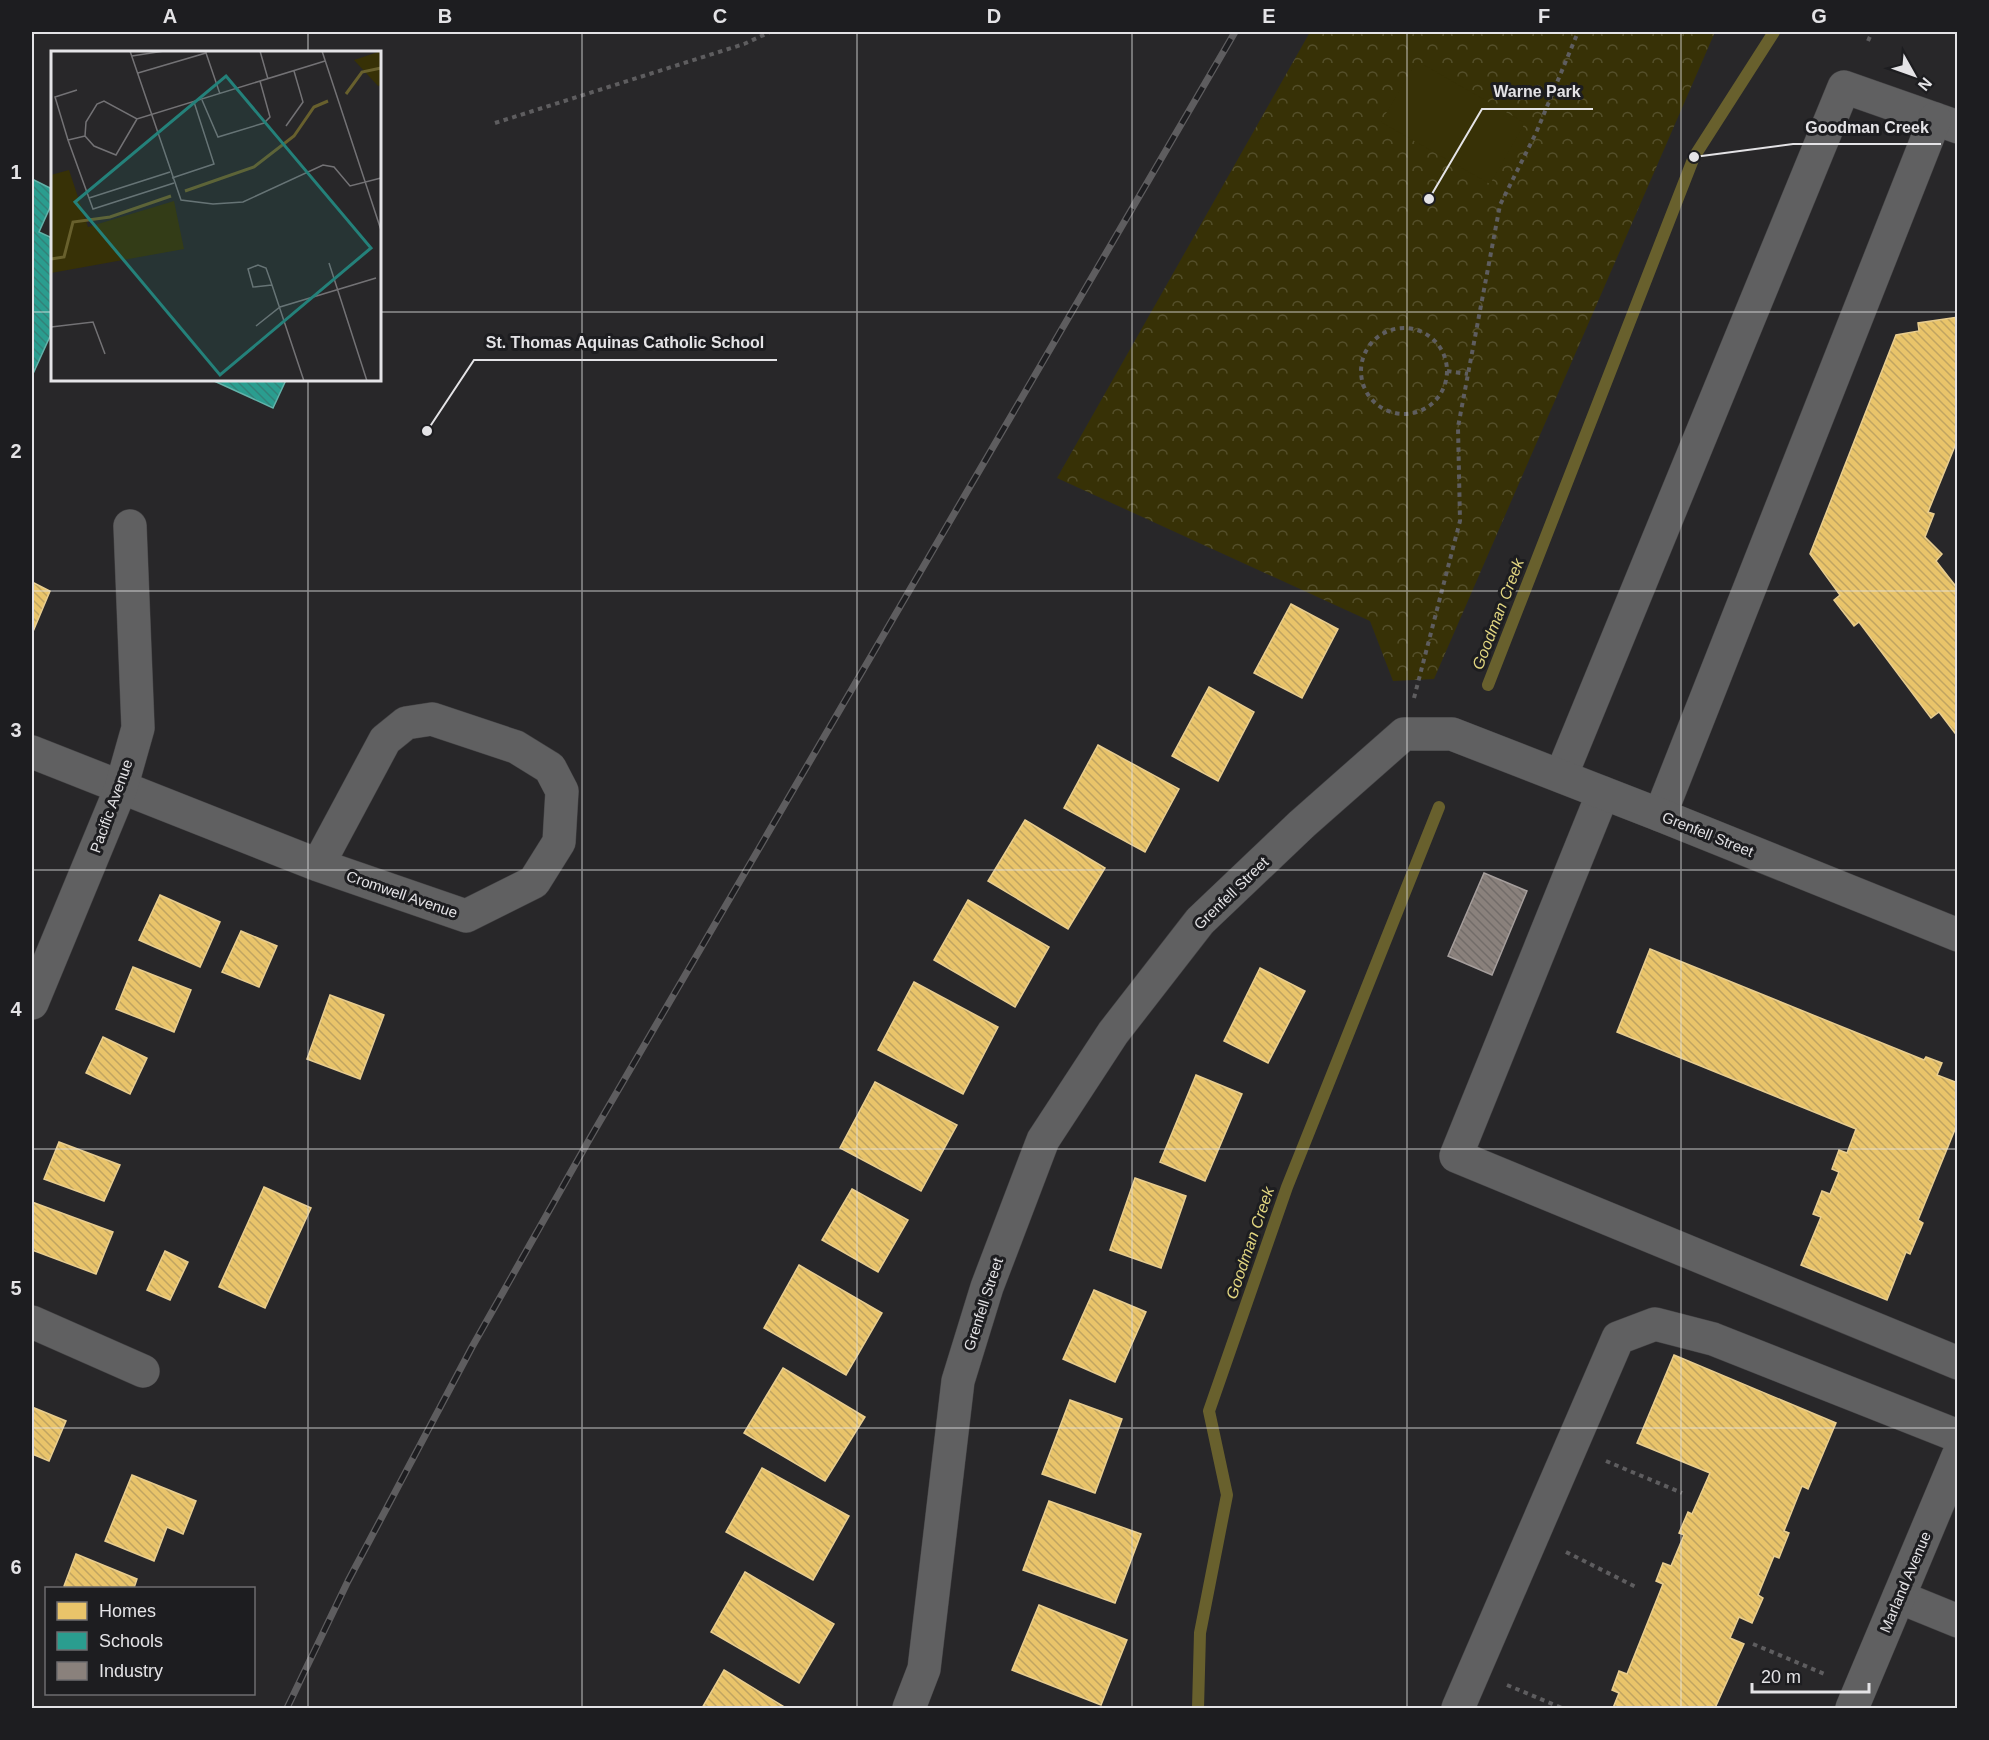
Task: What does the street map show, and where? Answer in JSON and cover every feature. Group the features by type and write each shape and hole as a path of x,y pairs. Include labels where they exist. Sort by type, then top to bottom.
{"street":[{"path":"1561,776 1844,87 1946,123 1660,815"},
{"name":"Pacific Avenue","path":"32,1003 121,788 138,728 130,526"},
{"name":"Cromwell Avenue","path":"32,752 318,865 466,916 534,882 559,842 562,791 550,768 516,747 432,719 406,723 385,740 318,865"},
{"name":"Grenfell Street","path":"909,1708 924,1669 958,1381 987,1287 1043,1140 1113,1033 1200,921 1302,824 1404,734 1452,734 1958,935"},
{"path":"1603,793 1456,1156 1958,1363"},
{"path":"32,1322 143,1371"},
{"path":"1458,1708 1618,1338 1655,1324 1713,1339 1958,1437"},
{"name":"Marland Avenue","path":"1856,1699 1958,1456"},
{"path":"1899,1597 1958,1621"}],"path":[{"path":"495,123 744,44 770,32"},
{"path":"1404,734 1460,521 1458,427 1500,205 1536,133 1578,32"},
{"path":"1868,41 1872,32"},
{"path":"1403,328 1417,330 1429,336 1438,345 1447,371 1444,385 1437,398 1426,408 1412,413 1397,413 1383,409 1372,400 1364,387 1360,373 1363,358 1369,346 1378,336 1390,330 1403,328"},
{"path":"1447,371 1468,374"},
{"path":"1571,1446 1682,1492"},
{"path":"1533,1535 1638,1588"},
{"path":"1753,1644 1856,1699"},
{"path":"1474,1670 1562,1708"}],"green space":[{"path":"1310,32 1715,32 1434,679 1393,681 1370,621 1057,478"},
{"path":"1417,61 1525,123 1490,184 1381,122"}],"building: Homes":[{"path":"1958,317 1958,447 1955,446 1928,512 1934,514 1925,537 1942,554 1936,561 1958,589 1958,737 1939,712 1931,718 1859,622 1854,626 1834,600 1840,595 1810,554 1896,335 1919,331 1918,323"},
{"path":"32,582 50,591 32,634"},
{"path":"1291,604 1338,629 1302,698 1254,673"},
{"path":"1209,687 1254,712 1218,781 1172,756"},
{"path":"1098,745 1179,789 1145,852 1064,808"},
{"path":"1025,820 1105,868 1068,929 988,881"},
{"path":"160,895 220,922 200,967 139,940"},
{"path":"968,900 1049,947 1015,1007 934,960"},
{"path":"241,931 277,946 259,987 222,972"},
{"path":"1650,949 1924,1060 1926,1057 1942,1063 1937,1075 1958,1083 1958,1122 1918,1220 1923,1223 1910,1254 1906,1252 1887,1300 1801,1265 1821,1217 1813,1214 1822,1191 1830,1194 1839,1172 1832,1169 1839,1150 1847,1153 1856,1129 1617,1032"},
{"path":"133,967 191,990 174,1032 116,1009"},
{"path":"1260,968 1305,991 1268,1063 1224,1041"},
{"path":"914,982 998,1027 963,1094 878,1050"},
{"path":"330,995 384,1015 360,1079 307,1059"},
{"path":"103,1037 147,1058 130,1094 86,1073"},
{"path":"1196,1075 1242,1094 1205,1181 1160,1162"},
{"path":"875,1082 957,1125 921,1191 840,1148"},
{"path":"59,1142 120,1165 104,1201 44,1179"},
{"path":"1135,1178 1186,1196 1161,1268 1110,1250"},
{"path":"264,1187 311,1208 265,1308 219,1287"},
{"path":"852,1189 908,1220 878,1272 822,1240"},
{"path":"32,1202 113,1232 96,1274 32,1250"},
{"path":"165,1251 188,1262 170,1300 147,1290"},
{"path":"799,1265 882,1313 846,1375 764,1328"},
{"path":"1094,1290 1146,1312 1115,1382 1063,1359"},
{"path":"1674,1355 1836,1423 1808,1489 1802,1486 1784,1531 1789,1533 1779,1558 1774,1556 1758,1595 1763,1598 1752,1623 1739,1617 1730,1638 1744,1644 1715,1708 1613,1708 1619,1693 1612,1690 1619,1671 1627,1674 1663,1584 1656,1581 1663,1563 1671,1566 1684,1535 1679,1533 1688,1512 1692,1514 1710,1473 1637,1443"},
{"path":"783,1368 865,1417 825,1481 744,1433"},
{"path":"1070,1400 1122,1419 1095,1493 1042,1474"},
{"path":"32,1407 66,1421 49,1461 32,1454"},
{"path":"762,1468 849,1516 813,1580 726,1532"},
{"path":"132,1475 196,1501 183,1534 167,1527 154,1561 105,1541"},
{"path":"1049,1501 1141,1534 1115,1603 1023,1570"},
{"path":"76,1554 137,1579 134,1587 64,1586"},
{"path":"745,1572 834,1624 799,1683 711,1632"},
{"path":"1039,1605 1127,1640 1101,1705 1012,1670"},
{"path":"724,1670 786,1708 702,1708"}],"building: Schools":[{"path":"32,179 51,188 51,205 39,232 51,238 51,334 32,376"},
{"path":"214,381 286,381 273,408"}],"building: Industry":[{"path":"1484,873 1527,891 1492,975 1448,956"}],"waterway":[{"name":"Goodman Creek","path":"1488,685 1694,157 1774,32"},
{"name":"Goodman Creek","path":"1198,1708 1200,1633 1227,1495 1209,1411 1287,1187 1439,807"}],"railway":[{"path":"287,1708 348,1581 472,1347 589,1140 1235,32"}],"place":[{"name":"Goodman Creek","path":"1694,157"},
{"name":"Warne Park","path":"1429,199"},
{"name":"St. Thomas Aquinas Catholic School","path":"427,431"}]}
